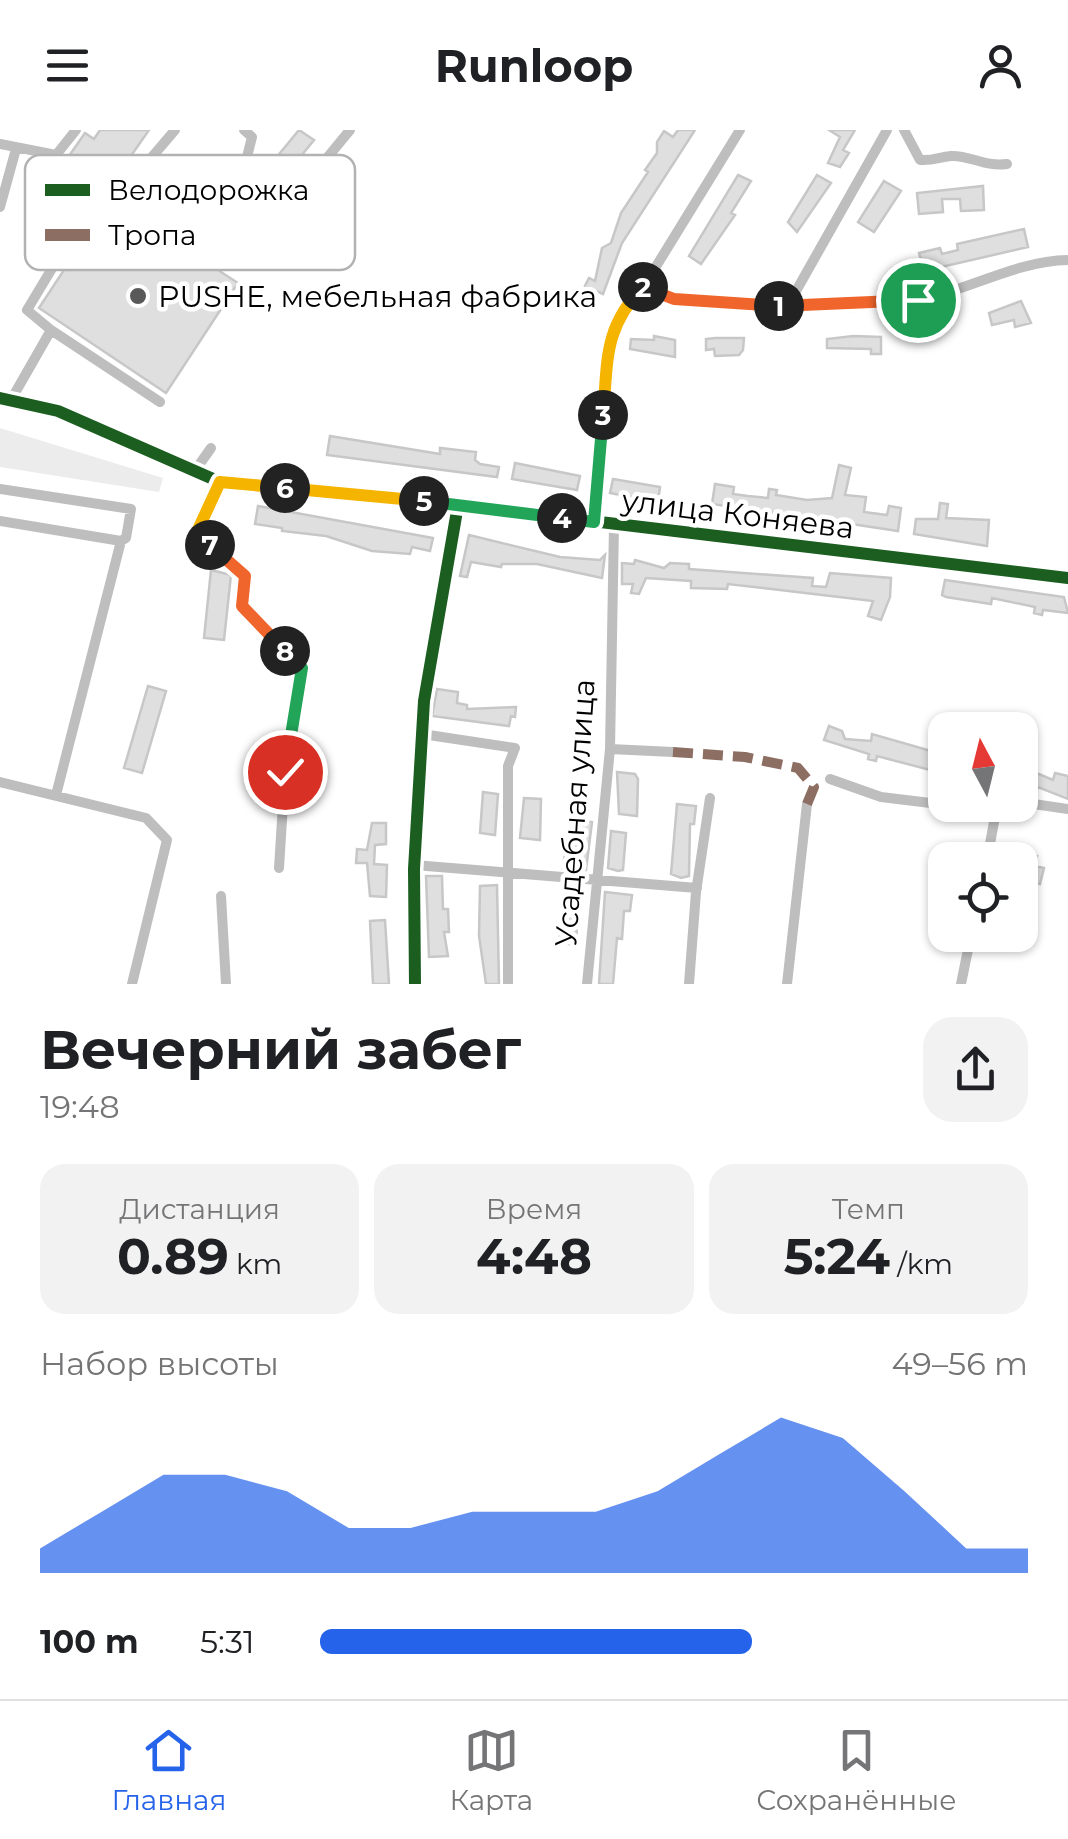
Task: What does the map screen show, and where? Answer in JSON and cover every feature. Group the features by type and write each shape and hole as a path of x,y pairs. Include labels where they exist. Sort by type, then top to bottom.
{"street":[{"path":"0,144 56,155 76,130"},
{"path":"154,155 175,130"},
{"path":"244,130 252,137 248,155"},
{"path":"329,155 350,130"},
{"path":"594,522 609,344 620,310 644,286 740,130"},
{"path":"787,307 887,130"},
{"path":"904,130 920,160 936,162 952,156 986,166 1008,164"},
{"path":"0,207 3,181 16,149"},
{"path":"644,286 674,299 787,307 918,300 1042,262 1068,260"},
{"path":"52,270 28,310 51,330 160,402"},
{"path":"5,399 51,330"},
{"name":"улица Коняева","path":"5,399 58,411 220,482 458,504 1068,578"},
{"path":"194,472 210,448"},
{"path":"220,482 196,534 245,576 242,606 302,668 285,772 279,868"},
{"path":"0,489 130,510 126,538 121,542 56,795"},
{"path":"415,984 414,864 422,734 458,504"},
{"path":"0,521 121,542"},
{"name":"Усадебная улица","path":"586,984 610,749 614,525"},
{"path":"422,734 516,748 508,766 508,984"},
{"path":"610,749 673,752"},
{"path":"830,779 881,798 928,802"},
{"path":"0,782 146,818 167,840 132,984"},
{"path":"690,984 697,888 710,798"},
{"path":"787,984 807,804"},
{"path":"1038,805 1068,809"},
{"path":"414,864 697,888"},
{"path":"221,896 226,984"},
{"path":"961,984 968,952"}],"shaded area":[{"path":"0,428 163,478 159,492 0,467"}],"building":[{"path":"100,130 149,130 132,155 70,155 85,133 94,139"},
{"path":"299,130 314,140 302,155 278,155"},
{"path":"678,130 695,130 622,243 603,294 585,286 589,278 595,281 602,248 611,243 621,213 648,172 645,170 657,153 657,142 664,131 673,137"},
{"path":"829,130 855,130 843,150 849,153 840,167 828,163 840,137"},
{"path":"738,175 751,181 731,213 735,215 701,264 689,256"},
{"path":"817,175 831,183 797,232 788,222"},
{"path":"884,181 901,191 874,232 858,222"},
{"path":"983,186 984,210 961,211 960,199 942,199 943,212 919,214 917,193"},
{"path":"1024,229 1028,247 924,271 919,253 940,248 942,254 958,250 957,244"},
{"name":"PUSHE, мебельная фабрика","path":"64,270 218,270 238,283 166,393 39,308"},
{"path":"1021,301 1031,323 1015,327 1014,320 992,325 989,313"},
{"path":"654,336 675,340 675,357 630,349 631,339 654,340"},
{"path":"881,337 881,354 871,354 871,349 827,348 827,339"},
{"path":"744,338 743,350 739,355 715,356 714,349 706,350 706,339"},
{"path":"330,436 440,454 440,448 476,452 475,460 480,464 499,467 497,477 327,455"},
{"path":"515,463 580,476 577,490 512,479"},
{"path":"839,465 851,468 845,495 866,497 864,512 887,515 889,506 901,508 898,531 733,506 732,513 725,512 726,506 712,504 715,484 734,487 733,494 748,496 768,498 769,489 777,490 776,495 807,500 832,498"},
{"path":"613,479 660,487 658,502 610,493"},
{"path":"940,503 948,504 946,518 989,520 987,546 914,534 916,519 938,519"},
{"path":"258,506 433,538 430,551 412,547 410,554 372,551 326,536 255,524"},
{"path":"469,535 560,557 600,560 605,555 602,578 537,564 501,567 471,562 467,577 460,576"},
{"path":"635,560 664,568 670,563 689,564 689,569 813,578 812,586 826,587 830,573 891,578 890,597 881,620 868,616 873,601 728,584 727,589 691,588 691,581 646,578 639,594 631,593 633,584 622,584 622,563 634,564"},
{"path":"211,570 231,575 224,640 204,638"},
{"path":"945,580 1064,597 1068,613 1043,610 1042,615 1034,613 1035,607 992,598 991,604 946,597 942,595"},
{"path":"148,686 166,691 142,773 124,768"},
{"path":"437,689 458,692 457,703 467,705 467,709 516,707 515,717 511,716 509,726 432,716"},
{"path":"829,726 842,731 845,739 871,741 872,734 928,750 928,770 877,756 876,761 868,759 869,754 824,740"},
{"path":"617,772 635,774 638,779 637,816 619,814"},
{"path":"1055,773 1068,776 1068,799 1038,787 1038,774 1053,780"},
{"path":"483,792 498,794 495,835 480,833"},
{"path":"524,798 541,799 540,840 520,838"},
{"path":"677,804 696,806 694,824 690,824 689,876 681,878 671,874"},
{"path":"574,820 592,822 586,870 563,868 565,853 570,854"},
{"path":"372,823 386,823 386,844 375,845 374,864 387,865 386,897 370,896 367,863 356,863 357,849 367,850"},
{"path":"611,831 626,833 623,870 608,868"},
{"path":"1038,867 1044,868 1038,884"},
{"path":"426,876 442,876 443,909 448,909 449,932 444,932 448,956 429,957"},
{"path":"497,885 499,984 486,984 479,936 480,886"},
{"path":"566,890 582,892 581,908 576,907 577,945 559,943"},
{"path":"605,892 632,895 630,911 624,911 622,939 617,938 613,984 599,984"},
{"path":"385,920 389,984 373,984 370,921"}],"marked path":[{"path":"673,752 745,757 798,768 814,787 807,804"}],"cycle path":[{"path":"0,398 58,411 220,482 458,505 1068,578"},
{"path":"415,984 414,869 424,701 458,505"}],"place":[{"name":"PUSHE, мебельная фабрика","path":"138,296"}],"route":[{"path":"285,772 302,668 242,606 245,576 196,534 220,482 458,504 594,522 609,344 620,310 644,286 674,299 787,307 918,300"}]}
